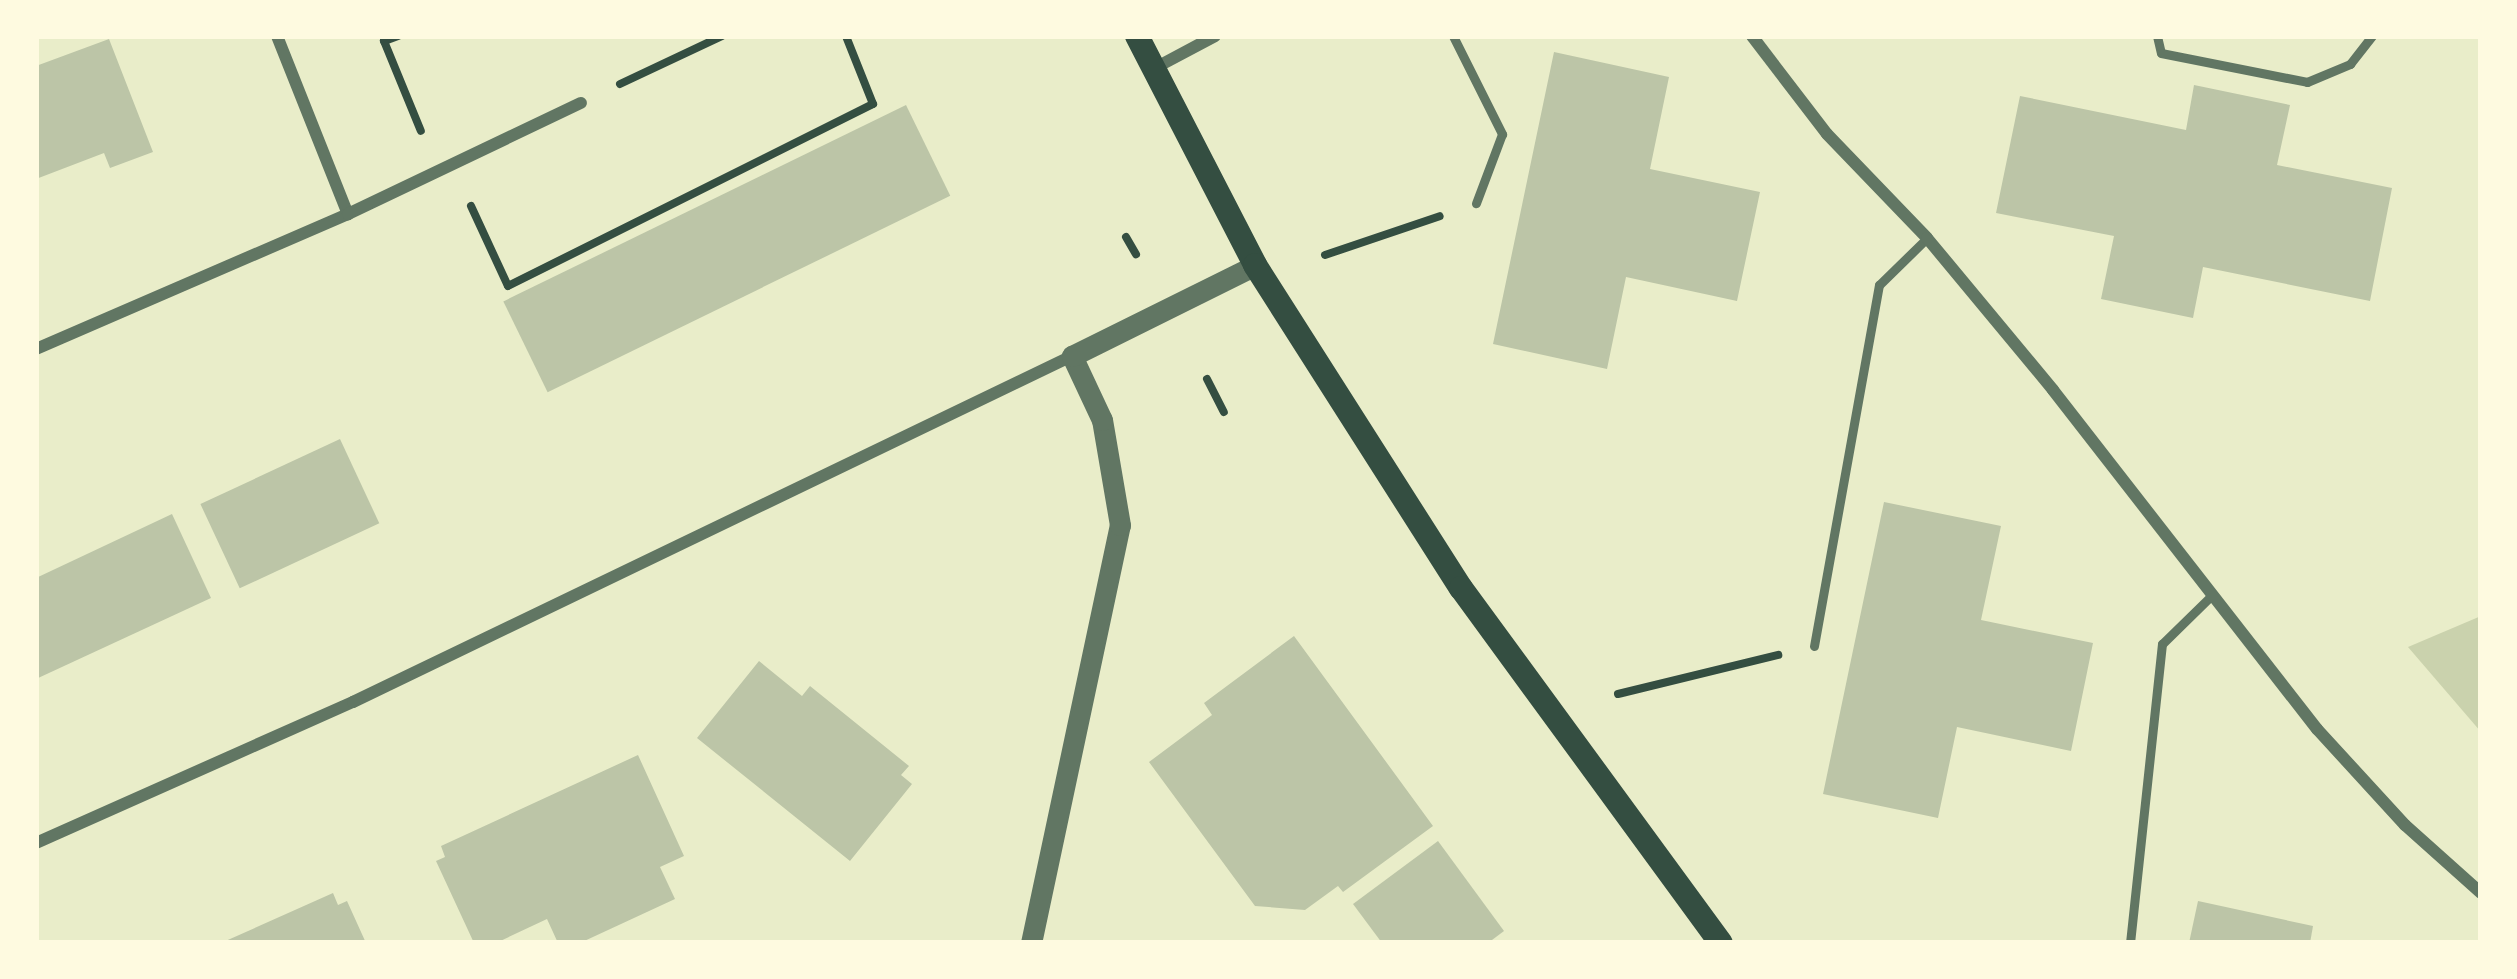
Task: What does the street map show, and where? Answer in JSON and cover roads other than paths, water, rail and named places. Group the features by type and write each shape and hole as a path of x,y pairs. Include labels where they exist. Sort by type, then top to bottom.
{"main road":[{"path":"1137,36 1255,265 1461,588 1721,943"}],"street":[{"path":"277,36 348,214"},
{"path":"1153,69 1215,36"},
{"path":"1751,36 1827,134 1927,238 2053,390 2210,597 2404,825 2481,893"},
{"path":"36,349 348,214 581,103"},
{"path":"36,842 353,701 1255,265"},
{"path":"1031,943 1120,525 1102,419 1072,356"}],"lane":[{"path":"1453,36 1502,134 1475,203"},
{"path":"2157,36 2161,52 2307,82 2350,64 2372,36"},
{"path":"1814,646 1880,285 1927,238"},
{"path":"2130,943 2162,644 2210,597"}]}
